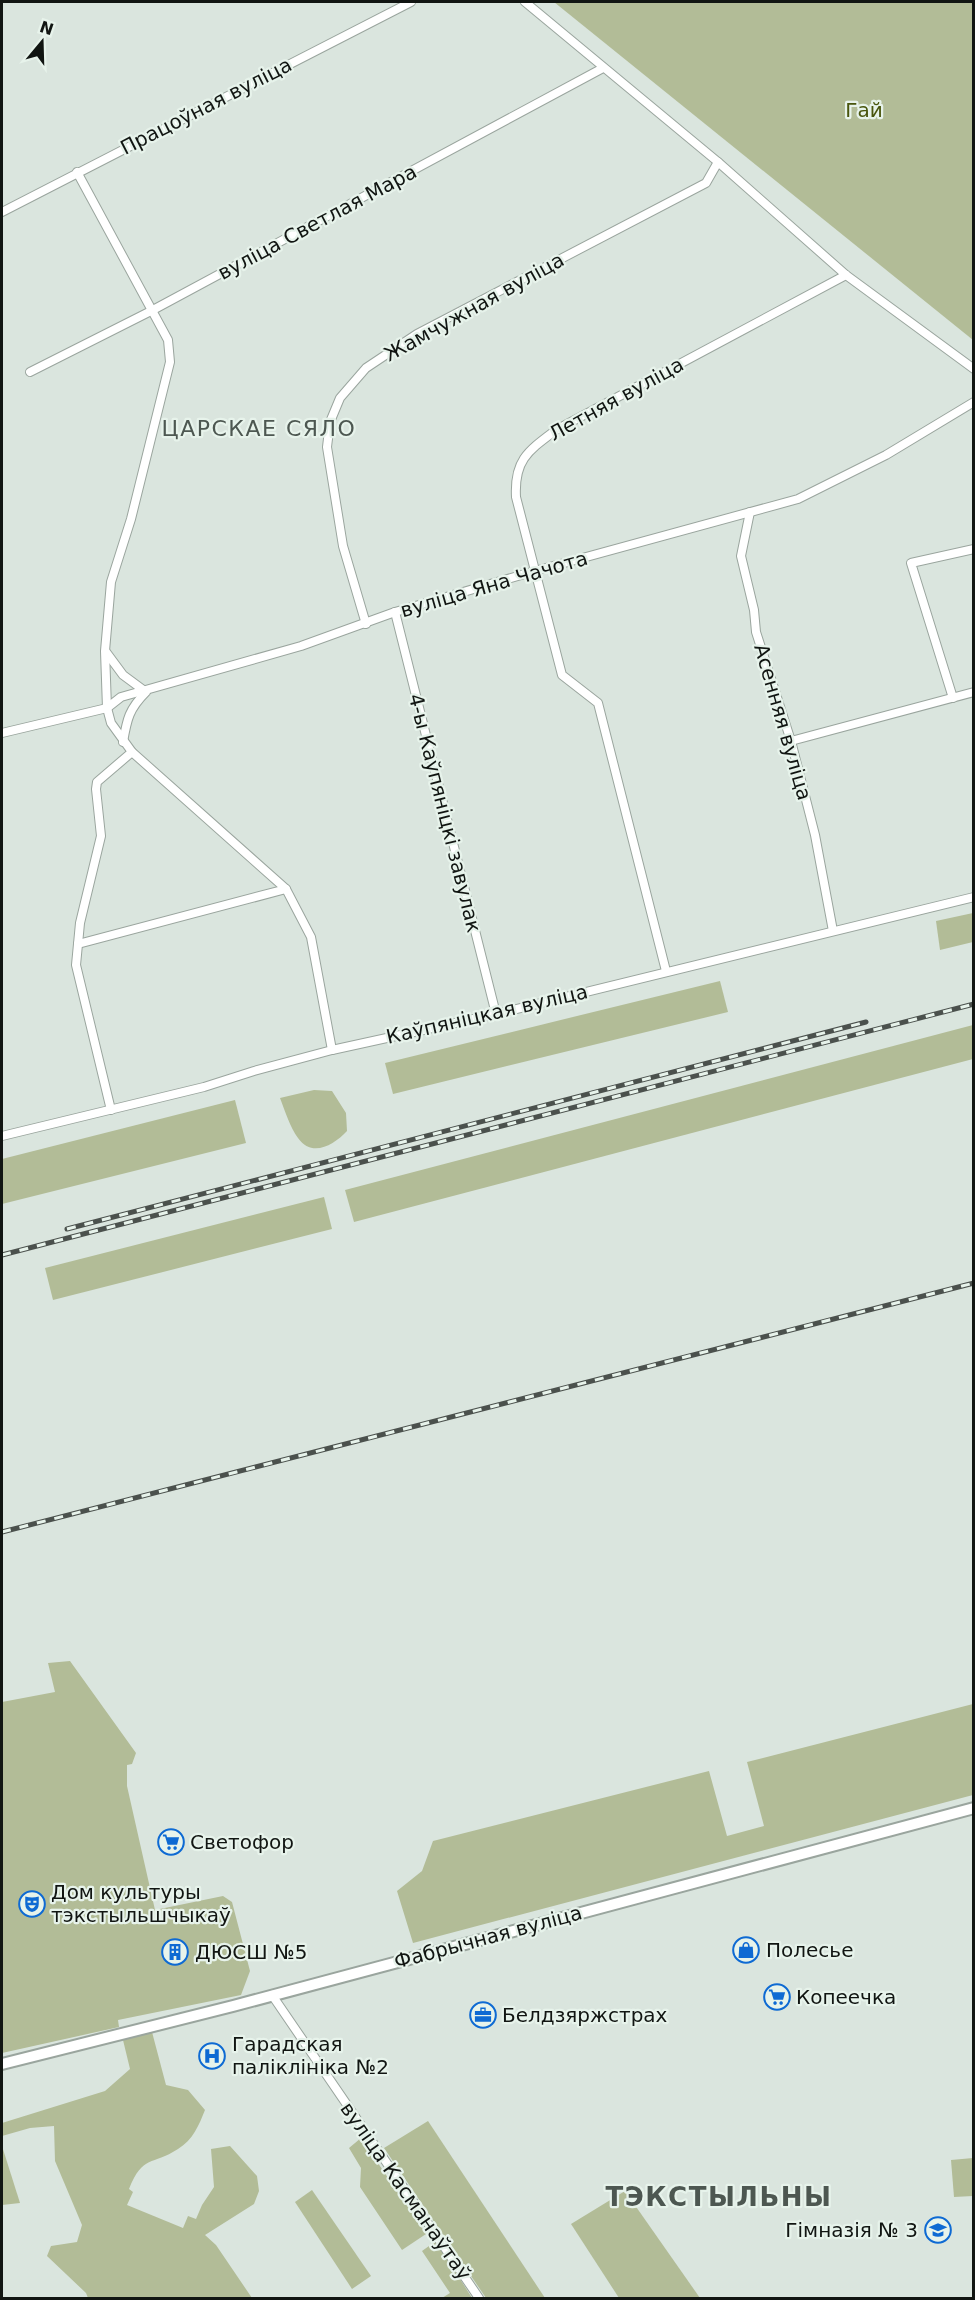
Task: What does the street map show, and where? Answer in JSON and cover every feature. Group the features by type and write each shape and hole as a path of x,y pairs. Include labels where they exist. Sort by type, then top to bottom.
{"main road":[{"name":"Фабрычная вуліца","path":"2,2064 272,1995 974,1808"}],"street":[{"name":"Працоўная вуліца","path":"2,212 411,2"},
{"path":"525,2 718,162 846,275 974,369"},
{"name":"вуліца Светлая Мара","path":"30,372 151,311 603,68"},
{"name":"Жамчужная вуліца","path":"366,624 343,546 327,447 330,422 339,398 366,368 417,334 706,183 718,162"},
{"path":"77,172 128,262 151,311 168,340 170,362 130,519 111,582 105,651 107,708 111,723 132,752 286,889 311,938 332,1050"},
{"name":"Летняя вуліца","path":"666,971 598,703 562,675 516,497 515,479 520,462 556,429 846,275"},
{"name":"вуліца Яна Чачота","path":"2,733 107,708 120,697 146,692 301,646 395,612 798,499 886,455 974,402"},
{"name":"Асенняя вуліца","path":"750,512 741,556 754,610 756,632 791,741 815,835 832,931"},
{"path":"953,698 911,563 974,549"},
{"name":"4-ы Каўпяніцкі завулак","path":"395,612 496,1014"},
{"path":"105,651 123,675 146,692 133,705 127,719 123,742"},
{"path":"791,741 974,692"},
{"path":"111,1110 76,965 80,923 100,836 96,797 98,782 132,752"},
{"path":"78,944 286,889"},
{"name":"Каўпяніцкая вуліца","path":"2,1136 204,1087 332,1050 496,1014 974,897"},
{"name":"вуліца Касманаўтаў","path":"272,1995 479,2298"}],"green space":[{"name":"Гай","path":"554,2 973,2 973,340"},
{"path":"973,913 973,942 940,950 936,921"},
{"path":"720,981 728,1012 393,1094 385,1063"},
{"path":"973,1025 973,1059 354,1222 345,1190"},
{"path":"314,1090 332,1091 346,1113 347,1131 329,1145 316,1148 304,1144 298,1138 280,1098"},
{"path":"235,1100 246,1143 2,1204 2,1159"},
{"path":"324,1197 332,1229 53,1300 45,1268"},
{"path":"70,1661 136,1753 132,1764 127,1765 127,1786 155,1910 223,1896 232,1902 250,1971 241,1995 118,2020 119,2027 2,2053 2,1702 55,1692 48,1663"},
{"path":"973,1704 973,1795 413,1943 397,1891 422,1871 433,1841 709,1771 727,1836 764,1826 747,1762"},
{"path":"152,2032 166,2085 188,2090 205,2110 195,2132 188,2141 139,2170 129,2189 133,2192 127,2205 183,2228 188,2216 196,2219 214,2187 211,2149 230,2146 257,2176 259,2191 254,2204 205,2235 216,2245 252,2298 88,2298 86,2293 47,2256 51,2246 77,2242 82,2225 55,2161 54,2126 30,2128 2,2136 2,2123 105,2091 130,2069 123,2040"},
{"path":"428,2121 545,2298 486,2298 384,2148"},
{"path":"361,2138 426,2234 402,2250 360,2187 361,2168 349,2148"},
{"path":"2,2146 20,2203 2,2205"},
{"path":"973,2158 973,2196 954,2197 951,2160"},
{"path":"312,2190 371,2276 352,2289 295,2202"},
{"path":"625,2191 700,2298 619,2298 571,2224"},
{"path":"436,2241 472,2298 442,2298 450,2293 422,2251"}],"railway":[{"path":"2,1255 974,1004"},
{"path":"67,1229 866,1022"},
{"path":"2,1532 974,1283"}],"place":[{"name":"Светофор","path":"171,1842"},
{"name":"Дом культуры тэкстыльшчыкаў","path":"32,1904"},
{"name":"Полесье","path":"746,1950"},
{"name":"ДЮСШ №5","path":"175,1952"},
{"name":"Копеечка","path":"777,1997"},
{"name":"Белдзяржстрах","path":"483,2015"},
{"name":"Гарадская паліклініка №2","path":"212,2056"},
{"name":"Гімназія № 3","path":"938,2230"}],"district":[{"name":"ЦАРСКАЕ СЯЛО","path":"259,428"},
{"name":"ТЭКСТЫЛЬНЫ","path":"719,2197"}]}
